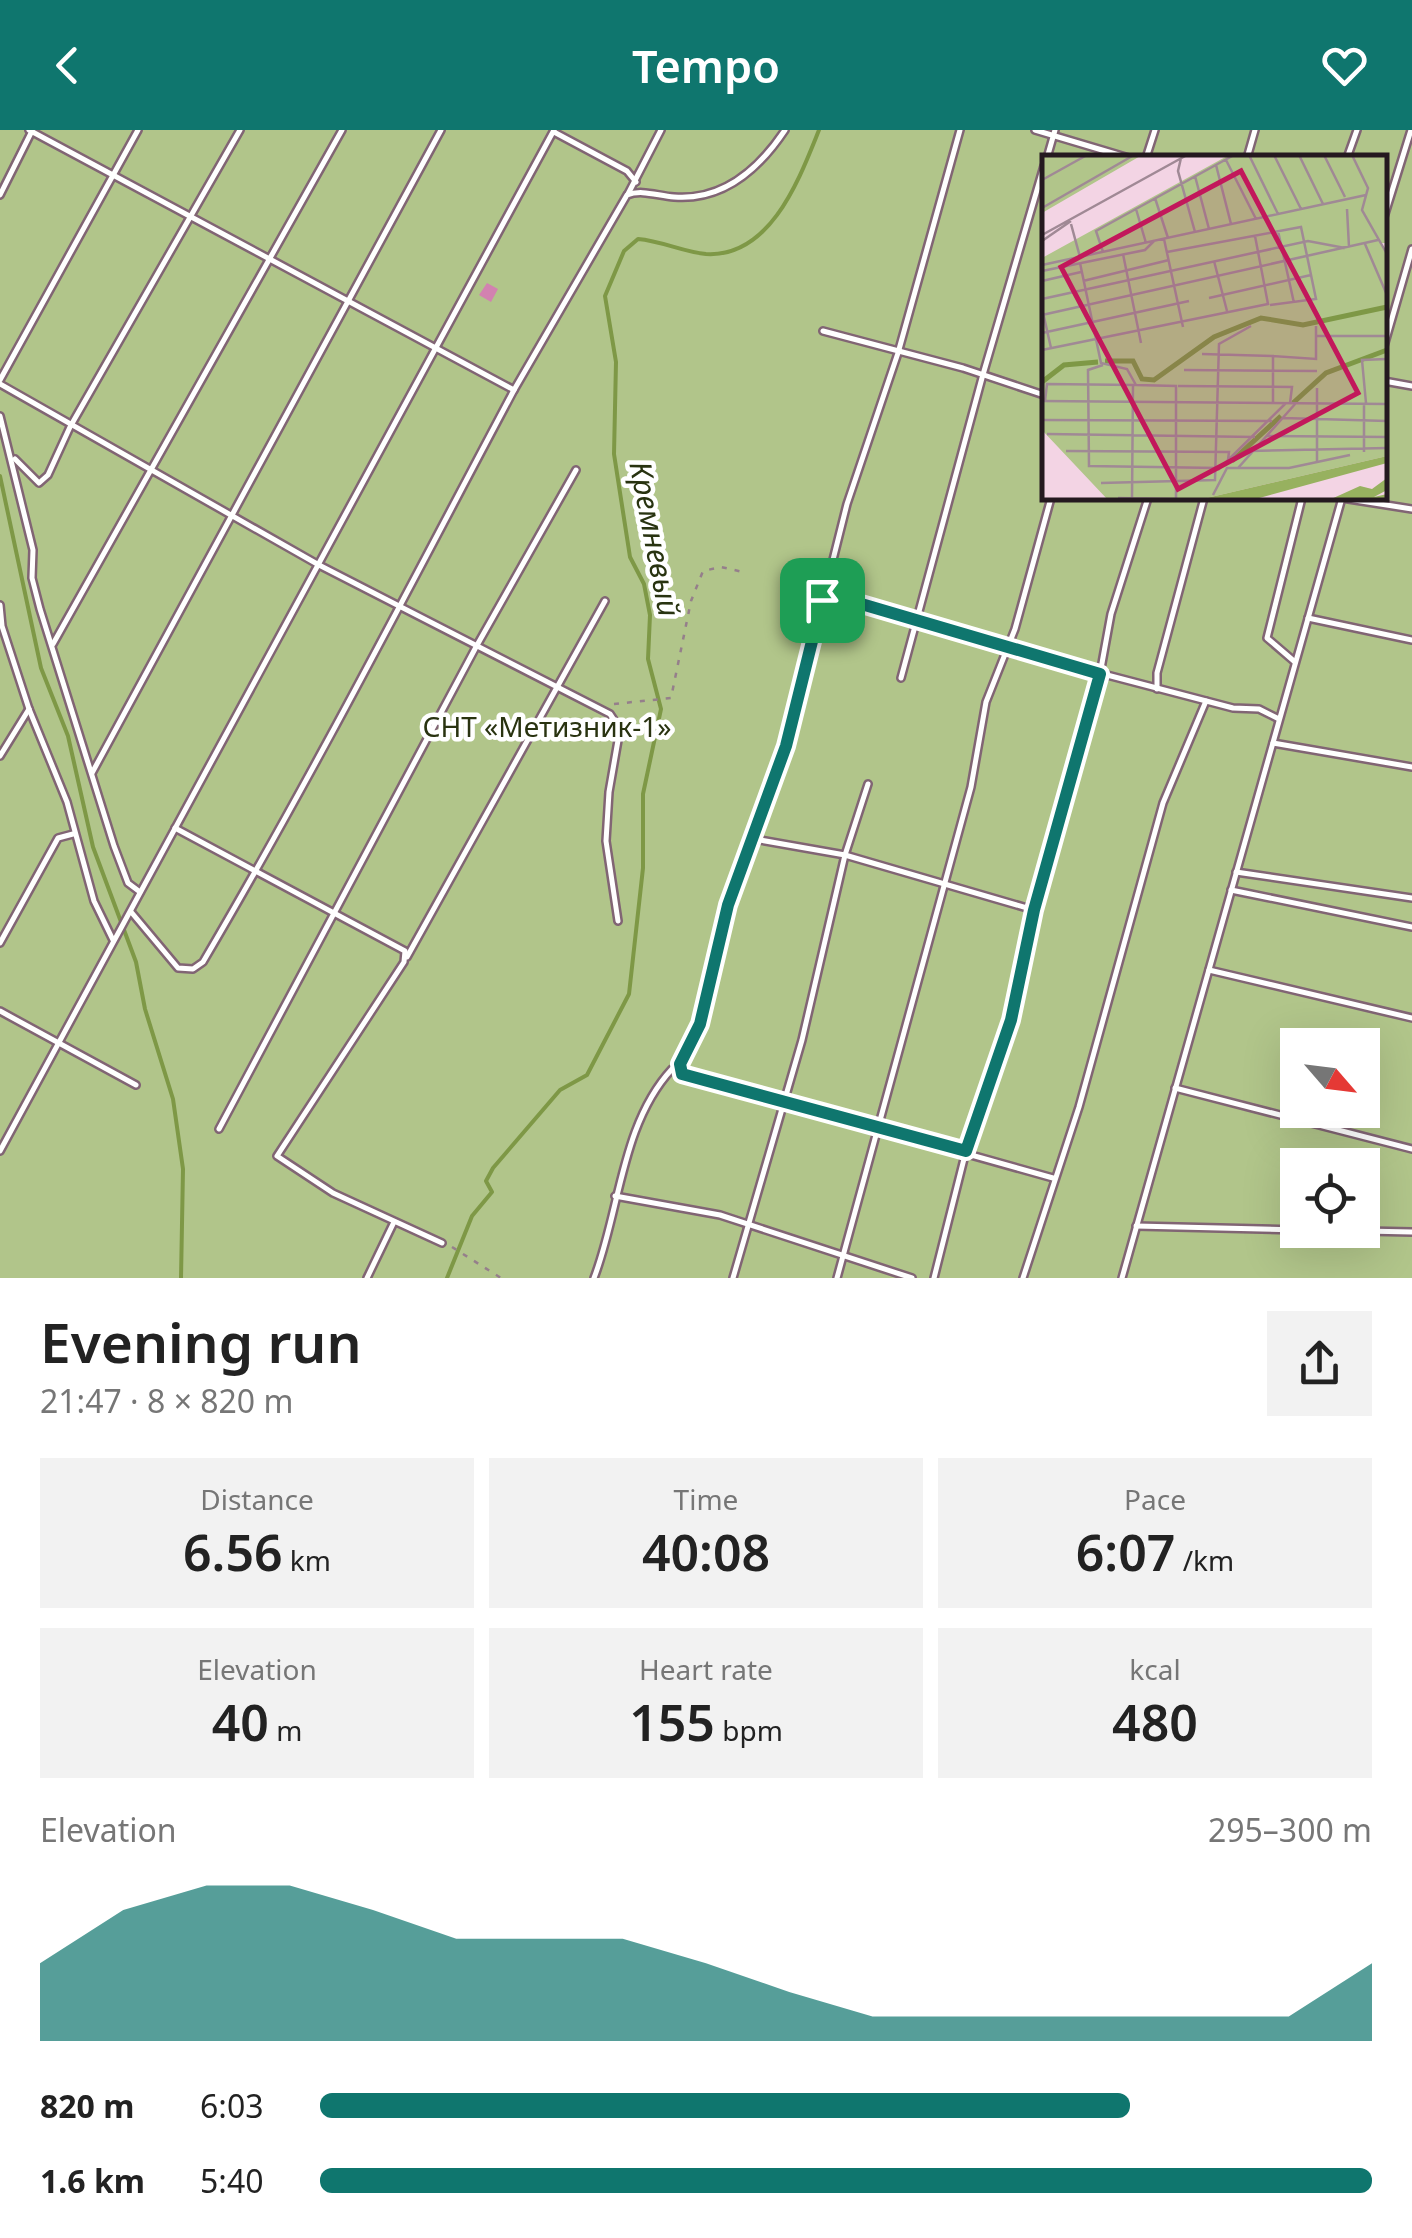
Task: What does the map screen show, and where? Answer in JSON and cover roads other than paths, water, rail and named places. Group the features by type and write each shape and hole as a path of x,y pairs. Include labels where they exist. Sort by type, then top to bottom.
{"lane":[{"path":"0,196 32,130 514,390"},
{"path":"138,130 0,382 151,474 593,709 610,714 620,729 609,792 606,841 618,921"},
{"path":"12,454 39,484 48,475 70,428 240,130"},
{"path":"52,644 273,260 342,130"},
{"path":"92,773 441,130"},
{"path":"0,1151 113,940 129,920 140,892 553,130 627,171 636,182"},
{"path":"132,912 164,956 178,968 193,969 204,962 514,390 636,182 661,130"},
{"path":"627,195 637,191 689,198 729,188 764,158 785,130"},
{"path":"960,130 898,353 847,504 802,690 754,839 728,905 708,995 680,1064 682,1074 1053,1178"},
{"path":"1035,130 1055,132 1120,155"},
{"path":"1147,155 1155,130"},
{"path":"1248,155 1255,130"},
{"path":"1348,155 1357,130"},
{"path":"1387,208 1411,130"},
{"path":"902,678 982,378 1042,173"},
{"path":"1387,336 1411,253"},
{"path":"824,331 963,368 982,378 1042,394"},
{"path":"1387,382 1412,386"},
{"path":"0,416 32,550 32,578 128,882 140,892"},
{"path":"220,1128 476,647 576,470"},
{"path":"836,1278 971,787 986,702 1008,649 1050,500"},
{"path":"934,1278 966,1151 1011,1020 1034,910 1100,674 1111,614 1147,500"},
{"path":"1158,689 1157,674 1203,500"},
{"path":"1296,662 1266,638 1301,500"},
{"path":"1122,1278 1341,500"},
{"path":"1354,500 1412,510"},
{"path":"791,582 1008,649 1206,701 1259,709 1279,719"},
{"path":"442,1243 333,1193 277,1156 404,962 606,601"},
{"path":"0,604 2,626 67,802 94,901 113,940"},
{"path":"1308,618 1412,640"},
{"path":"1023,1278 1079,1106 1162,802 1206,701"},
{"path":"0,756 30,709"},
{"path":"1272,743 1412,767"},
{"path":"733,1278 784,1103 846,855 868,784"},
{"path":"175,828 406,952 404,962"},
{"path":"0,944 58,838 73,834"},
{"path":"754,839 846,855 1034,910"},
{"path":"1236,872 1412,898"},
{"path":"1231,890 1412,927"},
{"path":"1208,970 1412,1018"},
{"path":"0,1011 136,1085"},
{"path":"594,1278 615,1196 658,1084 672,1069"},
{"path":"1175,1088 1412,1149"},
{"path":"615,1196 750,1224 842,1258 912,1278"},
{"path":"367,1278 394,1222"},
{"path":"1136,1226 1280,1230"},
{"path":"1380,1231 1412,1232"}],"waterway":[{"name":"Кремневый","path":"447,1278 472,1216 492,1192 486,1181 493,1168 560,1090 587,1075 629,994 643,868 643,794 661,709 648,659 650,615 644,584 630,557 614,454 616,362 605,296 624,251 638,239 706,254 729,252 748,243 780,211 819,130"},
{"path":"0,476 41,668 68,736 93,847 136,962 145,1009 173,1099 183,1169 181,1278"}],"park label":[{"name":"СНТ «Метизник-1»","path":"547,727"}]}
